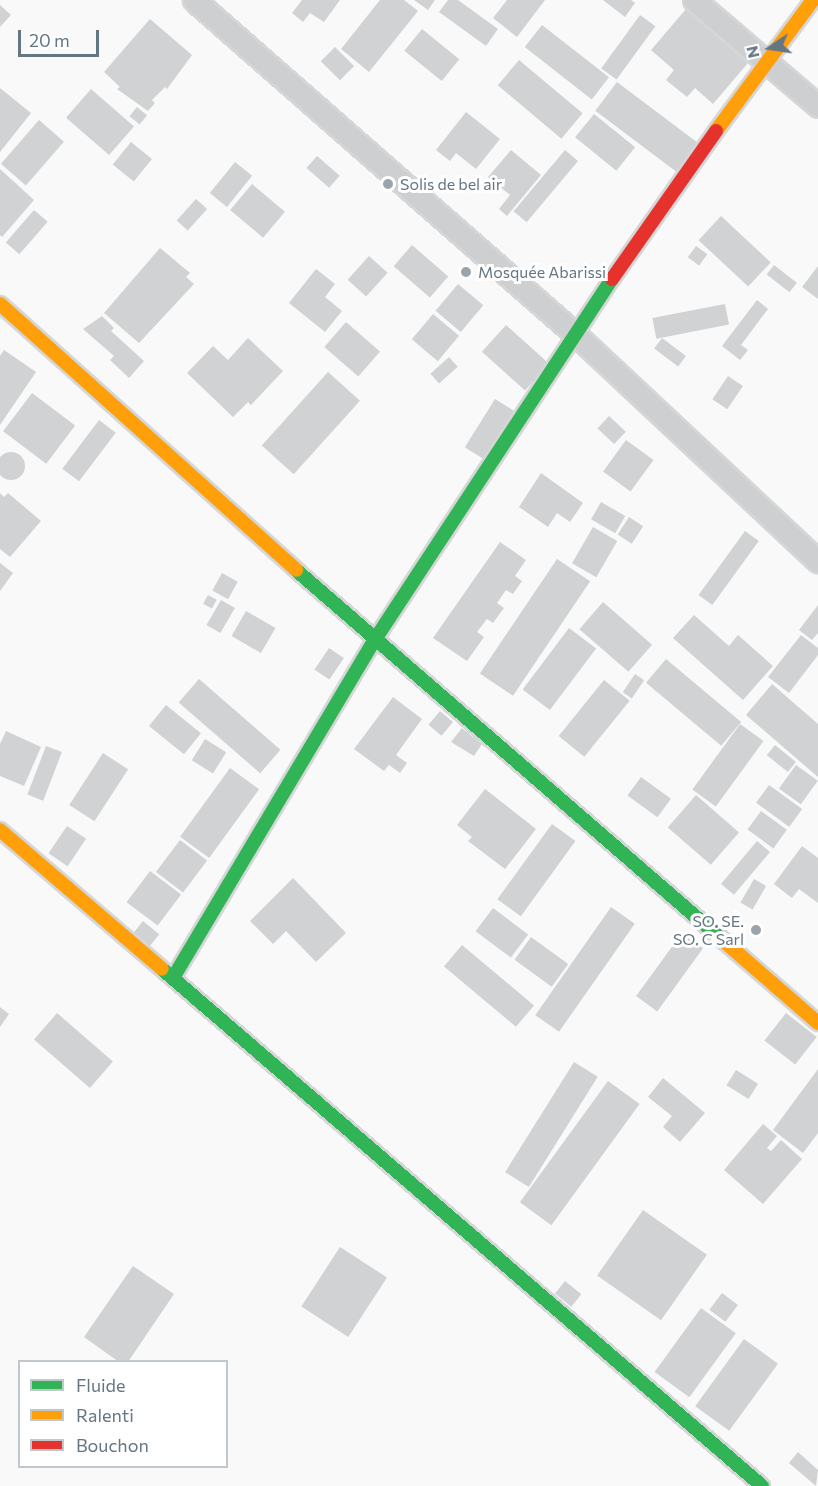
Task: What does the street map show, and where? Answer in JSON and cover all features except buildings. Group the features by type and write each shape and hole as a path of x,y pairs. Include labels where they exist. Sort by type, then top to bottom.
{"street":[{"path":"194,0 574,333 818,561"},
{"path":"694,0 818,106"},
{"path":"173,978 374,641 574,333 764,62 813,0"},
{"path":"0,304 374,641 818,1023"},
{"path":"0,830 762,1486"}],"traffic: fast":[{"path":"173,978 374,641 612,279"},
{"path":"296,570 726,943"},
{"path":"162,969 762,1486"}],"traffic: slow":[{"path":"716,131 813,0"},
{"path":"0,304 296,570"},
{"path":"0,830 162,969"},
{"path":"726,943 818,1023"}],"traffic: jam":[{"path":"612,279 716,131"}],"place":[{"name":"Solis de bel air","path":"388,184"},
{"name":"Mosquée Abarissi","path":"466,272"},
{"name":"SO. SE. SO. C Sarl","path":"756,930"}]}
